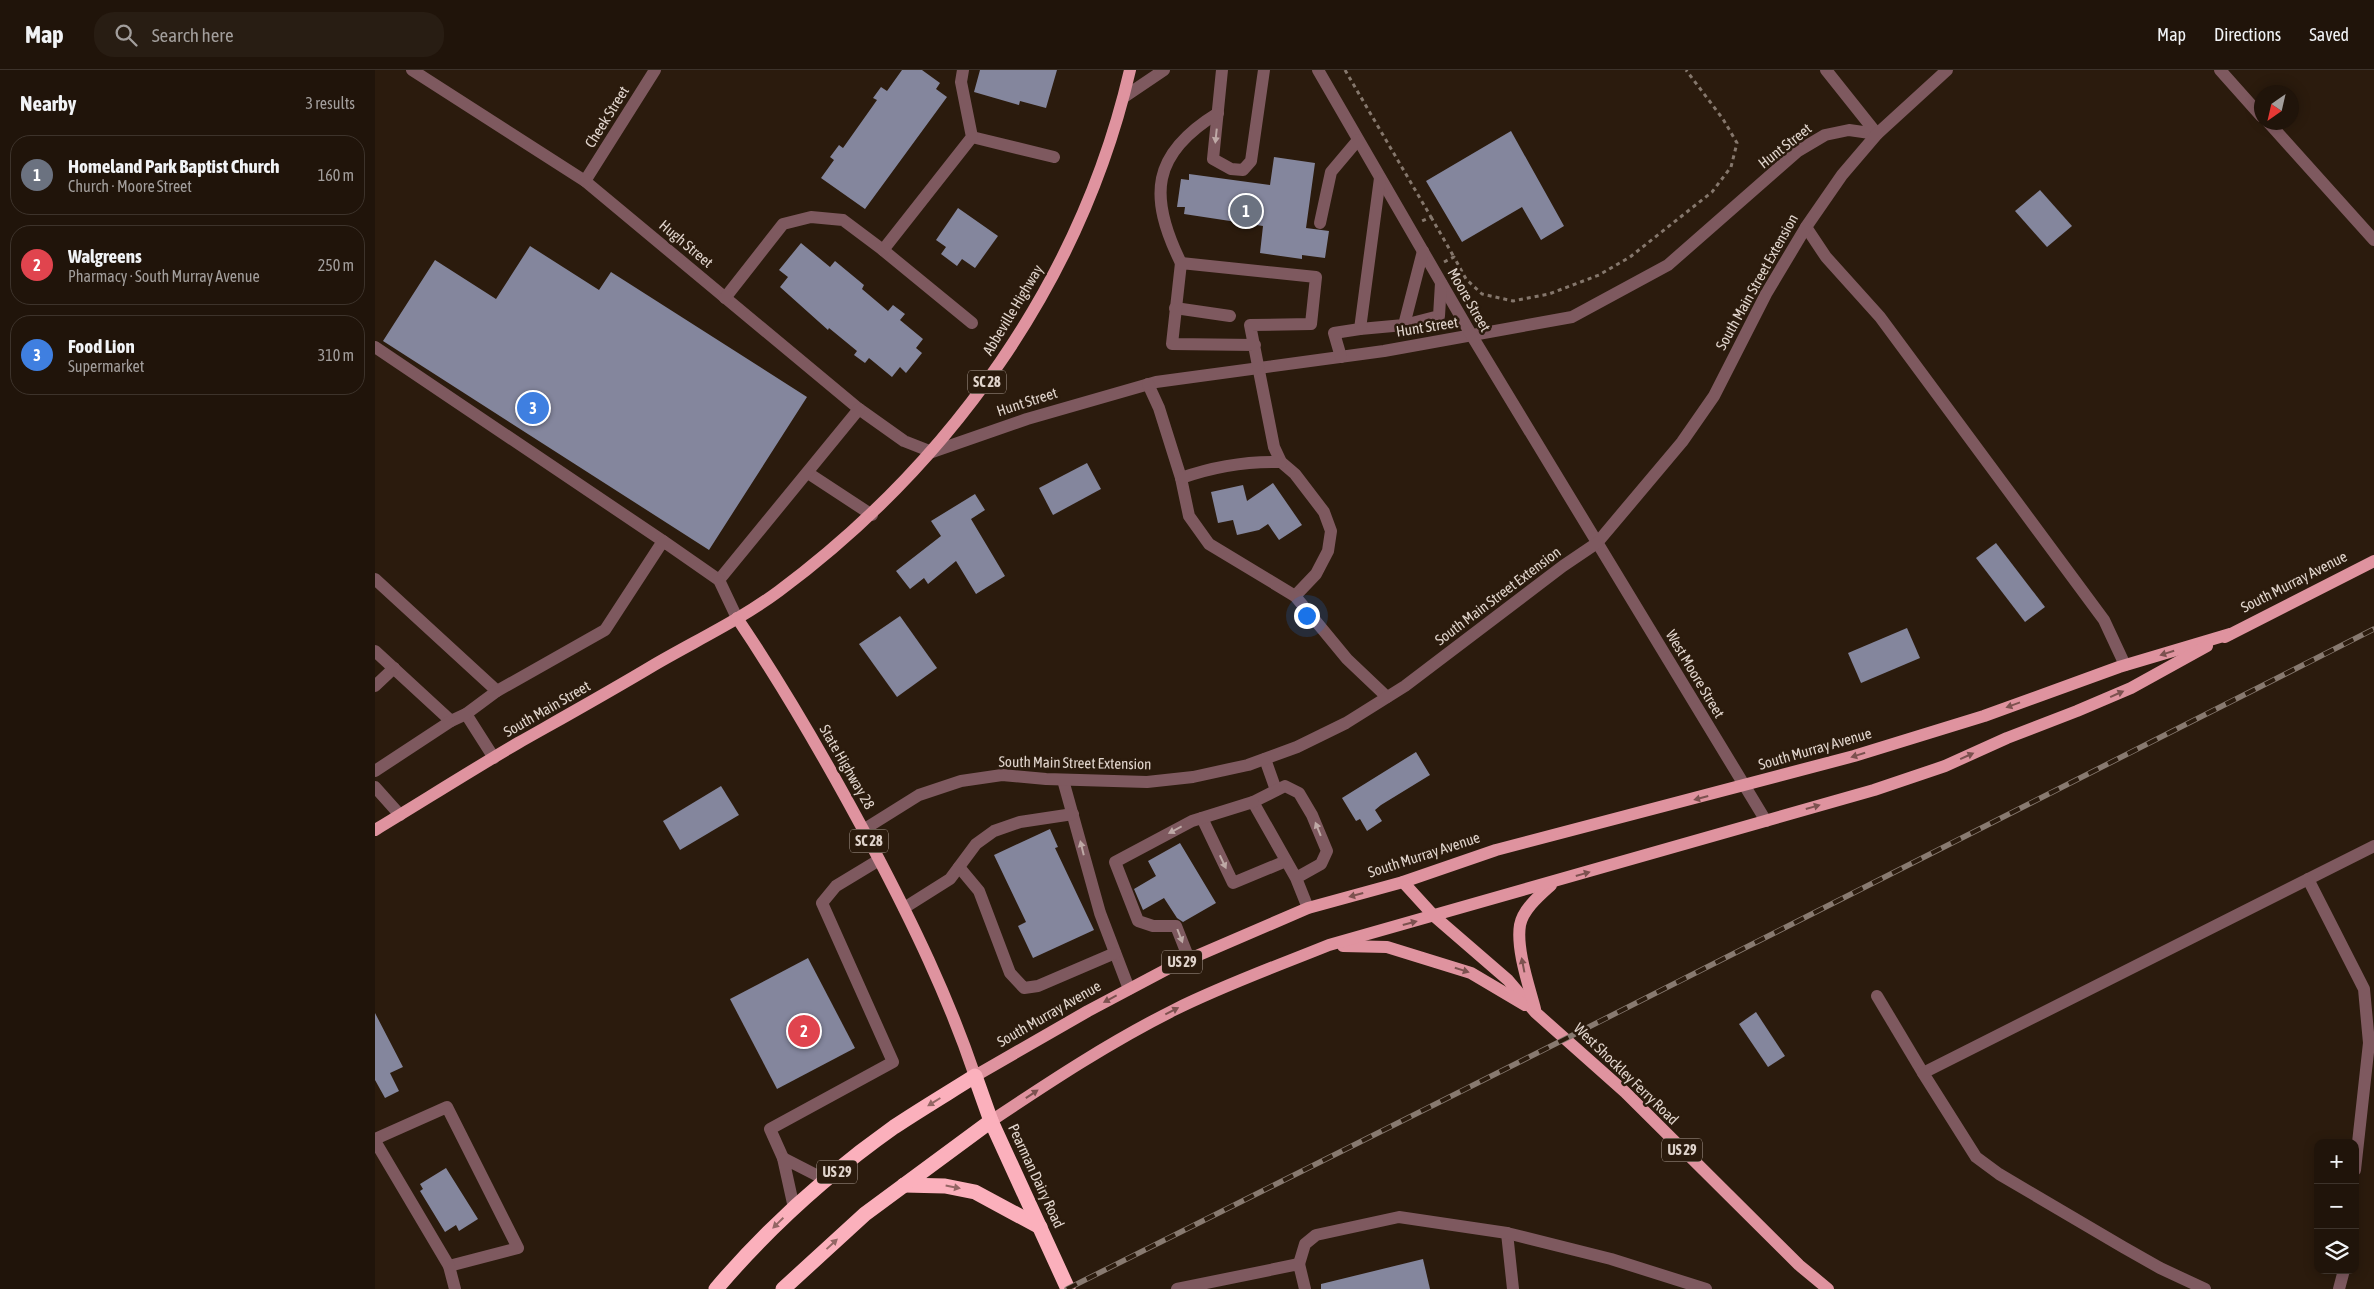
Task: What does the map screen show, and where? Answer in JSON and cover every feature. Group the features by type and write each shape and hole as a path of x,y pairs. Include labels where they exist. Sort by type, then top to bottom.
{"highway":[{"name":"Pearman Dairy Road","path":"975,1076 991,1121 1068,1289"},
{"name":"South Murray Avenue","path":"716,1289 733,1268 794,1208 827,1180 894,1128 975,1076"},
{"name":"South Murray Avenue","path":"783,1289 865,1214 991,1121"},
{"path":"904,1185 945,1186 975,1192 1040,1227"}],"main road":[{"name":"Abbeville Highway","path":"737,618 799,575 872,515 931,452 977,395 1036,308 1061,262 1108,147 1124,97 1130,70"},
{"name":"South Murray Avenue","path":"991,1121 1074,1065 1174,1010 1244,978 1329,945 1553,883 1874,790 1945,766 2131,688 2230,634 2374,561"},
{"name":"South Main Street","path":"375,830 494,758 737,618"},
{"name":"State Highway 28","path":"737,618 773,671 863,830 904,908 935,972 957,1024 975,1076"},
{"name":"South Murray Avenue","path":"975,1076 1129,989 1189,959 1308,908 1403,882 1497,850 1744,787 1854,756 1984,716 2125,665 2230,634"},
{"name":"West Shockley Ferry Road","path":"1403,882 1434,916 1508,980 1535,1012 1625,1092 1799,1265 1828,1289"},
{"path":"1535,1012 1522,962 1520,924 1534,900 1553,883"},
{"name":"US 29","path":"1329,945 1387,947 1471,973 1535,1012"}],"street":[{"name":"Hugh Street","path":"412,70 585,181 859,409 904,441 931,452"},
{"name":"Cheek Street","path":"585,181 655,70"},
{"path":"883,250 972,137 961,82 963,70"},
{"path":"1124,97 1164,70"},
{"path":"1222,70 1213,159 1231,168 1243,170 1251,161 1264,70"},
{"name":"Moore Street","path":"1318,70 1472,336 1597,544"},
{"path":"1826,70 1877,134"},
{"name":"South Main Street Extension","path":"863,830 919,795 961,781 1002,775 1063,780 1156,781 1193,778 1248,766 1346,724 1387,697 1563,566 1597,544 1682,442 1714,396 1766,294 1806,227 1842,175 1877,134 1947,70"},
{"path":"2220,70 2254,108"},
{"path":"1218,113 1197,126 1169,158 1159,185 1161,212 1167,234 1181,263 1172,344 1255,345"},
{"name":"Hunt Street","path":"931,452 1027,419 1148,384 1341,357 1472,336 1572,317 1668,266 1799,152 1825,135 1849,130 1877,134"},
{"path":"2275,130 2374,240"},
{"path":"972,137 1054,157"},
{"path":"1321,223 1331,172 1358,140"},
{"path":"1360,329 1380,178"},
{"path":"725,298 783,224 811,217 843,220 883,250 972,323"},
{"path":"1806,227 1826,257 1886,325 2098,612 2125,665"},
{"path":"1403,325 1423,251"},
{"path":"1181,263 1316,277 1311,324 1250,325 1260,367 1274,447 1281,462 1295,474 1324,512 1331,531 1328,551 1316,574 1295,596"},
{"path":"1341,357 1334,333 1403,325 1439,316 1441,282"},
{"path":"1175,308 1230,316"},
{"path":"375,347 719,580 737,618"},
{"path":"1148,384 1159,408 1181,478 1189,516 1209,544 1295,596 1347,659 1387,697"},
{"path":"719,580 859,409"},
{"path":"1181,478 1202,470 1250,461 1281,462"},
{"path":"808,473 872,515"},
{"path":"375,771 451,721 466,714 497,692 605,630 663,541"},
{"name":"West Moore Street","path":"1597,544 1766,821"},
{"path":"375,579 497,692"},
{"path":"375,651 451,721"},
{"path":"375,686 393,668"},
{"path":"466,714 494,758"},
{"path":"1265,759 1276,790"},
{"path":"1063,780 1090,882 1129,989"},
{"path":"1189,959 1176,926 1153,926 1138,921 1115,862 1192,821 1253,802 1285,786 1299,793 1313,815 1327,851 1321,864 1296,878"},
{"path":"375,787 400,815"},
{"path":"1253,802 1296,878 1308,908"},
{"path":"904,908 949,879 976,844 995,831 1020,822 1073,814"},
{"path":"1202,818 1233,883 1286,860"},
{"path":"1923,1073 2374,846"},
{"path":"794,1208 783,1158 770,1129 893,1062 822,903 836,886 879,860"},
{"path":"959,867 979,890 1010,973 1024,988 1038,986 1115,953"},
{"path":"2308,879 2364,989 2369,1043 2358,1139"},
{"path":"1877,996 1976,1157 1999,1174 2123,1247 2160,1268 2205,1289"},
{"path":"449,1266 518,1248 447,1107 375,1140 449,1266 455,1289"},
{"path":"783,1158 827,1180"},
{"path":"1305,1289 1299,1264 1305,1244 1316,1236 1399,1217 1507,1233 1611,1259 1706,1289"},
{"path":"1507,1233 1513,1289"},
{"path":"1177,1289 1299,1264"},
{"path":"2339,1289 2343,1274"}],"path":[{"path":"1345,70 1466,279 1482,294 1513,302 1549,294 1599,275 1630,257 1673,225 1712,192 1731,167 1737,143 1723,119 1686,70"},
{"path":"1409,228 1431,217"},
{"path":"1432,268 1454,257"}],"building":[{"path":"902,70 922,70 940,83 936,89 947,97 865,209 821,178 834,160 830,157 839,145 843,148 877,100 873,98 881,87 887,91"},
{"path":"980,70 1057,70 1046,108 1020,101 1019,105 974,92"},
{"path":"1511,131 1564,226 1541,240 1522,207 1462,242 1426,181"},
{"path":"1274,157 1315,163 1306,228 1329,231 1325,258 1302,255 1302,259 1260,253 1263,226 1184,214 1185,207 1177,207 1181,179 1189,180 1189,174 1270,185"},
{"path":"2040,190 2072,226 2047,247 2015,211"},
{"path":"958,208 998,236 975,268 962,259 957,266 941,254 946,247 936,240"},
{"path":"801,243 830,267 835,261 864,285 862,289 888,311 893,305 905,314 900,320 923,339 916,348 922,353 906,373 900,367 892,377 869,358 865,363 854,355 857,351 829,328 828,330 780,287 788,277 779,270"},
{"path":"530,246 599,290 611,272 807,397 709,550 383,341 435,260 496,299"},
{"path":"1087,463 1101,489 1053,515 1039,488"},
{"path":"1273,483 1302,525 1279,540 1268,524 1259,530 1237,535 1233,520 1218,523 1211,492 1243,485 1247,501"},
{"path":"975,494 985,510 971,519 1005,576 976,594 956,561 928,584 924,578 910,589 896,571 941,536 931,521"},
{"path":"1996,543 2045,607 2025,622 1976,558"},
{"path":"900,616 937,668 897,697 859,644"},
{"path":"1907,628 1920,658 1861,683 1848,653"},
{"path":"1416,752 1430,775 1375,810 1382,821 1367,831 1360,819 1356,821 1342,798"},
{"path":"721,786 739,815 680,850 663,821"},
{"path":"1050,829 1058,847 1055,848 1094,930 1033,958 1018,926 1026,922 994,855"},
{"path":"1180,843 1216,903 1183,922 1177,918 1164,898 1143,910 1134,889 1156,876 1148,861"},
{"path":"808,958 855,1048 777,1089 730,999"},
{"path":"1756,1012 1785,1056 1768,1067 1739,1024"},
{"path":"375,1013 403,1067 390,1073 399,1091 385,1098 375,1080"},
{"path":"446,1168 478,1219 459,1231 456,1225 445,1232 420,1191 423,1189 420,1184"},
{"path":"1423,1259 1430,1289 1321,1289 1321,1284"}],"railway":[{"path":"1067,1289 2374,629"}],"place":[{"name":"Homeland Park Baptist Church","path":"1246,211"},
{"name":"Food Lion","path":"533,408"},
{"name":"Walgreens","path":"804,1031"}]}
